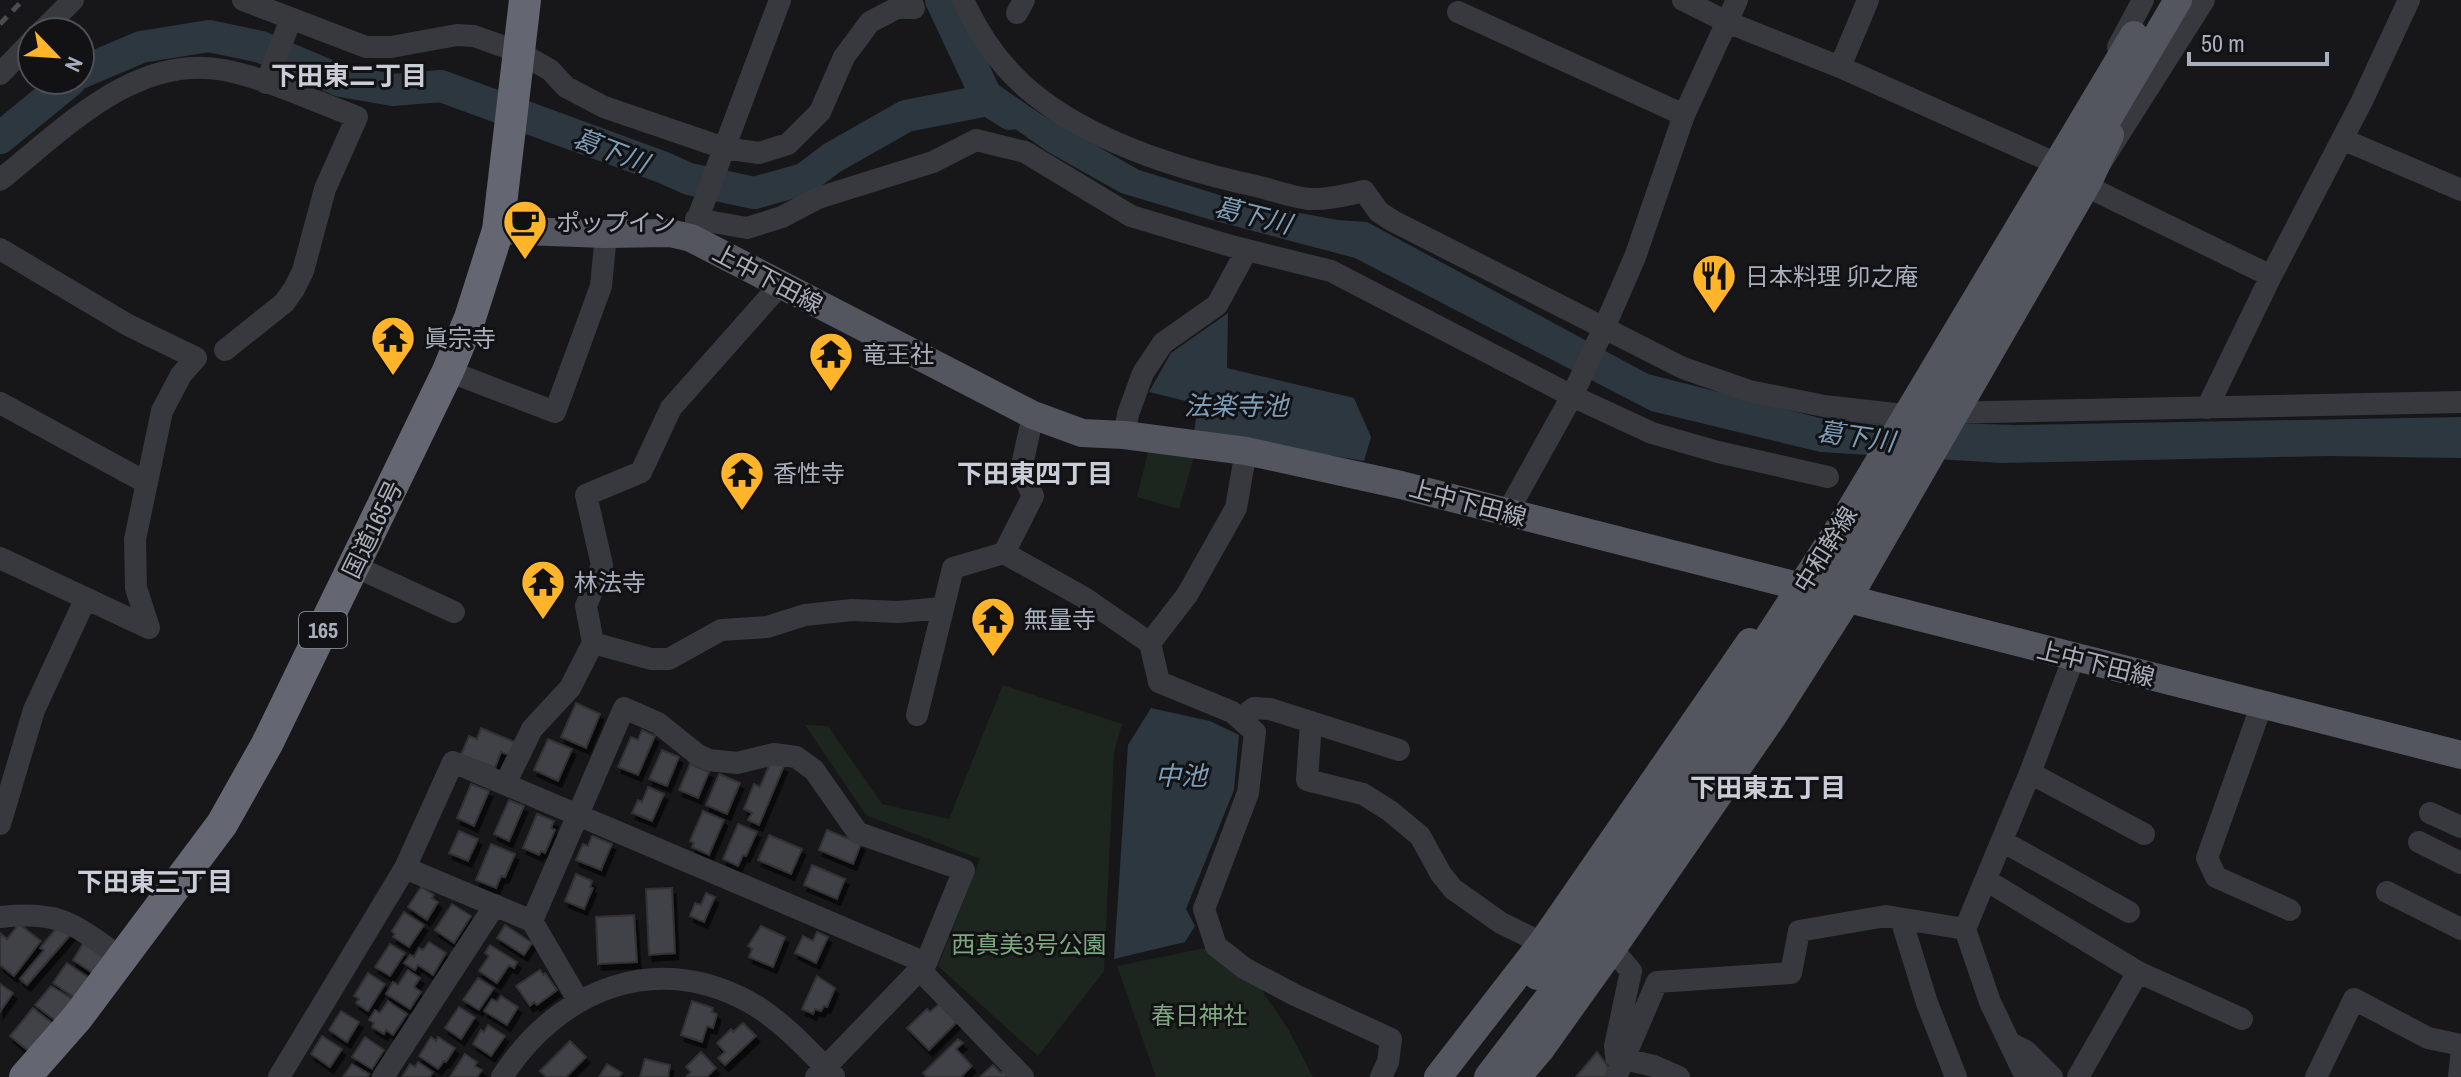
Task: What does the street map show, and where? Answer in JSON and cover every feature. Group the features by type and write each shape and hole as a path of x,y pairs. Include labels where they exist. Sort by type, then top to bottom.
{"highway":[{"name":"国道165号","path":"25,1077 123,959 222,824 267,744 448,371 479,293 498,230 525,0"}],"main road":[{"name":"中和幹線","path":"1488,1077 1840,527 2156,0"},
{"path":"1438,1077 1542,943 1790,585 1841,479 1895,414 2055,163 2164,0"},
{"path":"1517,1077 1612,949 1773,716 1847,600 2086,186 2152,46 2178,0"},
{"name":"中和幹線","path":"1460,1077 1546,982 1750,710 1850,554 2178,0"},
{"name":"上中下田線","path":"498,230 606,234 670,233 693,228 781,284 1033,415 1082,433 1124,435 1246,451 1401,485 2461,755"}],"street":[{"path":"57,16 73,0"},
{"path":"243,0 366,47 391,47 457,35 474,36 550,70 566,87 604,107 724,148 759,153 788,144 820,112 844,57 870,22 897,8 914,8 911,0"},
{"path":"780,0 693,228 747,228 782,217 818,198 933,162 976,140 1025,152 1131,216 1331,271 1572,396 1652,433 1718,452 1841,479"},
{"path":"963,0 993,55 1024,86 1057,110 1112,140 1162,161 1310,199 1364,191 1379,212 1393,221 1683,368 1749,391 1824,406 1895,414 2461,402"},
{"path":"1683,0 1727,22 1840,67 2055,163 2143,0"},
{"path":"1507,513 1572,396 1604,328 1635,257 1684,115 1737,0"},
{"path":"1840,67 1868,0"},
{"path":"2204,0 2086,186 2271,276"},
{"path":"2207,408 2409,0"},
{"path":"1458,12 1684,115"},
{"path":"266,83 291,19"},
{"path":"0,74 16,58"},
{"path":"0,180 86,111 118,90 155,74 189,68 223,70 357,117 325,189 303,271 294,289 284,303 225,350"},
{"path":"2342,139 2461,190"},
{"path":"448,371 555,412 601,286 606,234"},
{"path":"0,249 128,325 196,358 181,375 162,411 135,539 136,588 149,628 0,558"},
{"path":"1124,435 1143,373 1163,343 1217,305 1247,250"},
{"path":"505,784 532,729 570,688 593,643 586,606 602,565 586,495 641,472 671,408 781,284"},
{"path":"0,403 147,483"},
{"path":"1004,553 1033,496 1021,470 1033,415"},
{"path":"1150,643 1187,595 1236,508 1246,451"},
{"path":"917,715 953,568 1004,553 1083,597 1150,643 1159,682 1232,712 1255,732 1248,793 1204,909 1216,946 1244,968 1282,989 1391,1039 1388,1062 1381,1077"},
{"path":"354,566 454,612"},
{"path":"0,824 34,710 85,600"},
{"path":"593,643 651,659 669,659 721,630 767,627 805,615 852,610 898,612 942,608"},
{"path":"2024,1074 1990,1002 1965,929 2074,657"},
{"path":"2262,704 2207,858 2216,877 2290,910"},
{"path":"502,1077 542,1026 578,1000 622,984 659,979 717,988 756,1007 776,1021 825,1074 923,967 964,870 858,833 807,762 774,754 737,763 709,760 698,755 658,723 624,708 532,921"},
{"path":"1240,719 1254,708 1262,709 1399,750"},
{"path":"1311,722 1307,780 1363,794 1390,811 1420,836 1453,889 1501,923 1542,943"},
{"path":"289,1073 405,868 453,762 923,967 1023,1077"},
{"path":"2030,773 2144,834"},
{"path":"2430,813 2461,827"},
{"path":"2002,841 2129,912"},
{"path":"2419,842 2461,863"},
{"path":"405,868 532,921 578,1000"},
{"path":"1986,880 2138,972 2242,1019"},
{"path":"2387,892 2461,929"},
{"path":"383,1077 495,905"},
{"path":"0,917 28,914 62,920 123,959"},
{"path":"1632,1070 1657,982 1791,973 1799,931 1886,916 1965,929"},
{"path":"1901,919 1927,1003 1956,1077"},
{"path":"1612,949 1631,971 1615,1046 1616,1057 1632,1070 1654,1066 1679,1077"},
{"path":"2078,1077 2138,972"},
{"path":"2316,1077 2354,999 2428,1038 2461,1045"},
{"path":"2011,1044 2026,1051 2052,1077"},
{"path":"2459,1077 2461,1058"}],"green space":[{"path":"1149,448 1195,453 1179,509 1137,497"},
{"name":"西真美3号公園","path":"1003,685 1122,724 1114,752 1104,971 1038,1056 938,966 980,859 866,815 805,725 828,726 882,804 949,819"},
{"name":"春日神社","path":"1216,946 1261,989 1288,1029 1313,1077 1156,1077 1117,966"}],"water":[{"path":"993,81 1039,113 1139,170 1245,203 1338,220 1367,222 1648,374 1824,419 2015,425 2461,417 2461,458 2328,456 2003,463 1820,452 1651,411 1355,258 1121,193 1048,152 994,114 972,111 970,86"},
{"name":"法楽寺池","path":"1228,313 1227,368 1354,398 1371,437 1364,461 1194,432 1198,404 1149,392 1171,353"},
{"name":"中池","path":"1151,708 1210,721 1239,735 1234,790 1186,909 1195,926 1185,942 1114,959 1128,745"}],"building":[{"path":"576,703 600,714 586,748 561,737"},
{"path":"481,728 517,743 512,756 501,752 495,768 461,755 469,736 477,739"},
{"path":"642,730 655,736 638,775 618,767 631,737 638,740"},
{"path":"548,739 572,749 558,781 534,770"},
{"path":"662,750 679,757 667,786 649,779"},
{"path":"771,761 784,766 759,825 748,820 752,813 744,809 754,784 760,787"},
{"path":"690,764 709,772 698,798 679,790"},
{"path":"719,774 740,783 727,814 706,805"},
{"path":"471,784 489,791 474,826 457,818"},
{"path":"648,787 664,794 652,821 632,813 638,800 642,802"},
{"path":"509,800 524,806 509,841 494,834"},
{"path":"703,811 724,820 709,855 692,847 694,843 690,841"},
{"path":"537,814 554,821 551,828 555,830 545,853 541,851 539,855 523,848"},
{"path":"738,824 757,832 738,866 723,859"},
{"path":"827,830 861,844 853,864 819,850"},
{"path":"459,831 478,839 468,861 449,853"},
{"path":"769,835 802,849 791,874 758,860"},
{"path":"592,836 612,844 601,870 576,860 583,844 588,846"},
{"path":"491,844 515,854 505,877 501,876 496,888 476,880"},
{"path":"812,865 845,879 837,899 804,885"},
{"path":"576,874 592,881 590,887 593,888 584,909 565,901"},
{"path":"421,887 434,895 432,898 438,902 427,920 408,907"},
{"path":"672,888 675,953 649,955 646,889"},
{"path":"706,893 715,897 704,922 690,916 695,903 701,905"},
{"path":"452,904 471,916 454,943 435,930"},
{"path":"404,912 424,925 409,947 393,937 395,934 392,931"},
{"path":"634,915 637,962 598,964 596,917"},
{"path":"61,923 72,933 27,985 20,979"},
{"path":"19,924 41,941 14,976 0,965 0,933 7,939"},
{"path":"505,925 532,943 524,955 497,938"},
{"path":"761,926 785,937 773,967 749,957 752,949 748,946"},
{"path":"817,932 828,937 816,963 795,953 803,936 813,941"},
{"path":"86,939 108,954 94,974 73,960"},
{"path":"429,942 446,953 433,975 418,965 415,970 404,963"},
{"path":"390,944 405,953 390,976 375,967"},
{"path":"490,945 517,962 514,968 509,965 497,983 479,971 489,956 485,953"},
{"path":"67,963 92,980 78,1000 53,983"},
{"path":"408,970 420,978 414,987 421,992 410,1009 386,994 393,982 398,985"},
{"path":"540,970 557,990 537,1005 534,1002 530,1006 516,986"},
{"path":"368,973 385,984 368,1011 356,1003 359,999 354,996"},
{"path":"817,976 835,988 827,1007 824,1006 821,1011 815,1009 813,1014 802,1009"},
{"path":"478,978 494,988 479,1010 463,1000"},
{"path":"0,984 13,993 0,1012"},
{"path":"51,986 76,1001 57,1022 35,1005"},
{"path":"501,996 518,1007 507,1025 484,1011 492,999 497,1002"},
{"path":"388,1001 407,1014 393,1035 372,1027 374,1023 369,1020 375,1010 380,1013"},
{"path":"692,1001 713,1008 712,1012 717,1014 713,1028 707,1026 702,1042 681,1035"},
{"path":"939,1004 957,1022 929,1050 907,1028 927,1009 930,1012"},
{"path":"459,1007 475,1017 461,1039 445,1028"},
{"path":"33,1008 55,1025 31,1053 10,1036"},
{"path":"341,1011 359,1022 347,1042 329,1030"},
{"path":"743,1023 756,1036 725,1065 718,1058 725,1052 717,1043 731,1029 733,1032"},
{"path":"488,1025 505,1036 491,1056 473,1044"},
{"path":"322,1036 342,1049 330,1067 311,1054"},
{"path":"365,1037 384,1050 372,1069 352,1057"},
{"path":"431,1037 436,1041 438,1037 455,1048 438,1069 419,1056"},
{"path":"958,1039 963,1043 956,1049 972,1066 961,1077 927,1077 923,1073"},
{"path":"570,1041 586,1057 566,1077 546,1077 540,1071"},
{"path":"701,1052 716,1068 707,1077 686,1077 691,1072 686,1067"},
{"path":"1597,1052 1609,1068 1605,1077 1576,1077"},
{"path":"465,1054 482,1070 477,1077 450,1077"},
{"path":"645,1059 670,1065 668,1077 640,1077"},
{"path":"418,1062 433,1072 430,1077 402,1077 410,1064 415,1067"},
{"path":"352,1064 369,1074 367,1077 343,1077"},
{"path":"607,1064 622,1073 619,1077 599,1077"},
{"path":"993,1065 1001,1073 1004,1070 1008,1077 980,1077"}],"waterway":[{"path":"941,0 988,100"},
{"name":"葛下川","path":"96,66 141,47 209,36 261,47 341,81 393,90 441,86 689,179 754,193 804,179 832,158 906,116 988,100 1010,114"},
{"name":"葛下川","path":"0,138 51,96"}],"railway":[{"path":"0,24 23,0"}],"place":[{"name":"ポップイン","path":"525,261"},
{"name":"日本料理 卯之庵","path":"1714,315"},
{"name":"眞宗寺","path":"393,377"},
{"name":"竜王社","path":"831,393"},
{"name":"香性寺","path":"742,512"},
{"name":"林法寺","path":"543,621"},
{"name":"無量寺","path":"993,658"}],"district":[{"name":"下田東二丁目","path":"349,75"},
{"name":"下田東四丁目","path":"1035,473"},
{"name":"下田東五丁目","path":"1768,787"},
{"name":"下田東三丁目","path":"155,881"}]}
